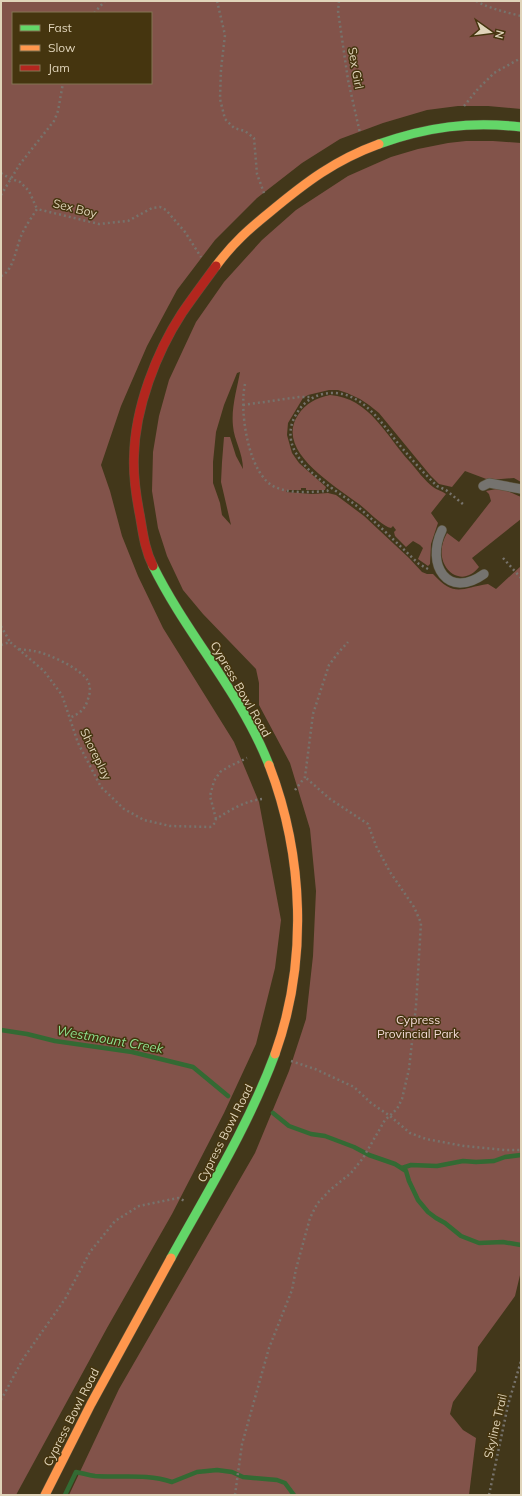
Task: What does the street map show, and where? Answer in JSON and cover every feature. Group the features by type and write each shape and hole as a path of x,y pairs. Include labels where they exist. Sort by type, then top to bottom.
{"street":[{"name":"Cypress Bowl Road","path":"45,1495 73,1436 107,1371 200,1207 251,1113 274,1055 290,999 295,970 298,905 289,831 280,796 252,728 233,695 181,615 147,555 137,502 133,453 142,406 159,358 180,316 240,237 285,199 333,164 379,143 421,130 462,124 506,124 521,127"}],"lane":[{"path":"483,486 489,484 521,489"},
{"path":"442,530 436,547 437,565 440,572 444,576 456,582 462,583 469,582 484,574"}],"path":[{"path":"95,12 105,1"},
{"path":"217,1 225,35 221,69 220,99 225,119 234,128 245,131 254,138 257,174 266,197"},
{"name":"Sex Girl","path":"339,1 338,11 348,80 361,138"},
{"path":"476,1 487,8 499,12 521,16"},
{"path":"461,111 477,90 494,73 521,58"},
{"path":"1,195 20,164 54,121 58,112 63,84"},
{"path":"1,173 11,180 20,182 29,191 37,209"},
{"name":"Sex Boy","path":"1,276 5,274 13,261 16,247 22,233 37,209 99,224 128,221 152,208 160,207 166,210 185,232 204,261"},
{"path":"245,384 243,394 245,428 251,452 258,470 265,480 275,487 291,492 327,492 332,488"},
{"path":"243,405 299,397 312,397 328,393 336,393 359,401 381,420 397,441 437,486 446,490 464,505"},
{"path":"312,397 302,406 292,421 290,430 292,447 301,462 332,488 366,513 419,564 426,569 430,569 437,565"},
{"path":"503,558 521,578"},
{"name":"Shoreplay","path":"1,626 10,642 44,671 62,695 78,743 101,787 124,809 144,820 170,826 210,827 215,824 216,819 228,811 254,800 280,796 293,792 297,789 305,777"},
{"path":"1,646 10,642"},
{"path":"235,1495 242,1444 269,1348 292,1290 296,1269 310,1218 317,1204 330,1190 351,1172 363,1158 385,1120 397,1109 402,1100 409,1069 416,1006 422,923 414,907 390,872 376,846 368,824 330,799 305,777 313,714 329,665 348,642"},
{"name":"Shoreplay","path":"18,650 34,651 55,657 74,669 88,681 91,693 86,706 80,714 70,718"},
{"path":"216,819 210,796 214,781 220,772 230,766 263,752"},
{"path":"274,1055 315,1069 354,1087 371,1103 390,1116 410,1133 426,1140 464,1146 521,1150"},
{"path":"1,1400 23,1360 65,1299 90,1252 115,1221 139,1206 178,1198 200,1207"},
{"name":"Skyline Trail","path":"489,1495 508,1405 521,1361"}],"green space":[{"path":"1,1 521,1 521,109 488,106 458,106 427,110 383,123 340,139 302,163 257,198 215,240 177,290 147,346 121,406 101,465 110,491 122,536 138,576 163,628 234,742 259,802 281,920 275,968 256,1044 224,1113 172,1214 107,1328 16,1495 1,1495"},
{"name":"Cypress Provincial Park","path":"493,141 521,143 521,482 514,478 489,480 465,471 452,487 439,484 379,413 360,399 347,393 338,390 329,390 308,395 303,398 288,423 287,435 292,453 299,463 326,487 325,490 306,490 306,488 301,488 301,490 287,490 286,492 312,494 328,493 336,495 364,516 422,572 433,574 453,589 459,590 488,584 496,589 521,566 521,1271 515,1296 478,1347 476,1371 453,1402 450,1414 463,1430 476,1438 469,1495 69,1495 119,1389 255,1153 289,1071 306,1019 313,956 316,891 310,829 290,763 259,705 259,683 256,669 203,614 183,590 167,556 158,528 152,491 153,452 159,416 169,380 196,322 224,282 262,240 296,210 348,176 391,157 418,149 448,143","holes":["240,372 233,419 234,431 242,458 243,469 236,456 230,437 224,437 222,462 221,482 231,525 222,515 220,503 213,483 213,462 216,432 224,405 237,373"]},
{"path":"330,395 344,398 356,403 367,411 385,430 401,452 427,481 435,488 446,494 431,513 438,523 431,544 430,564 428,566 418,559 423,548 420,545 413,541 406,547 395,536 394,532 396,530 393,526 391,528 379,522 359,504 323,477 301,454 294,442 293,428 298,415 304,407 320,398"},
{"path":"501,488 521,497 521,519 472,558 479,567 471,574 463,577 456,575 449,571 444,564 442,555 442,544 447,533 459,542 491,501 489,494 486,491"}],"waterway":[{"name":"Westmount Creek","path":"1,1030 27,1034 55,1041 132,1052 193,1067 228,1096"},
{"name":"Westmount Creek","path":"273,1113 289,1126 311,1134 325,1136 354,1147 369,1155 395,1164 406,1171 418,1200 428,1212 461,1236 479,1243 503,1242 521,1245"},
{"path":"402,1168 411,1165 437,1166 463,1161 494,1161 505,1157 521,1155"},
{"path":"65,1495 76,1472 95,1476 134,1476 162,1479 172,1482 197,1472 217,1470 232,1472 243,1477 277,1480 285,1483 294,1495"}],"traffic: fast":[{"path":"379,144 414,133 449,127 466,125 502,125 521,127"},
{"path":"153,566 182,616 244,713 269,765"},
{"path":"171,1258 240,1133 253,1107 275,1054"}],"traffic: slow":[{"path":"216,266 248,230 296,191 348,157 379,144"},
{"path":"269,765 281,800 289,836 295,872 298,909 297,946 293,983 286,1019 275,1054"},
{"path":"45,1495 91,1404 171,1258"}],"traffic: jam":[{"path":"153,566 145,542 135,486 134,456 138,419 149,382 164,345 182,313 216,266"}]}
